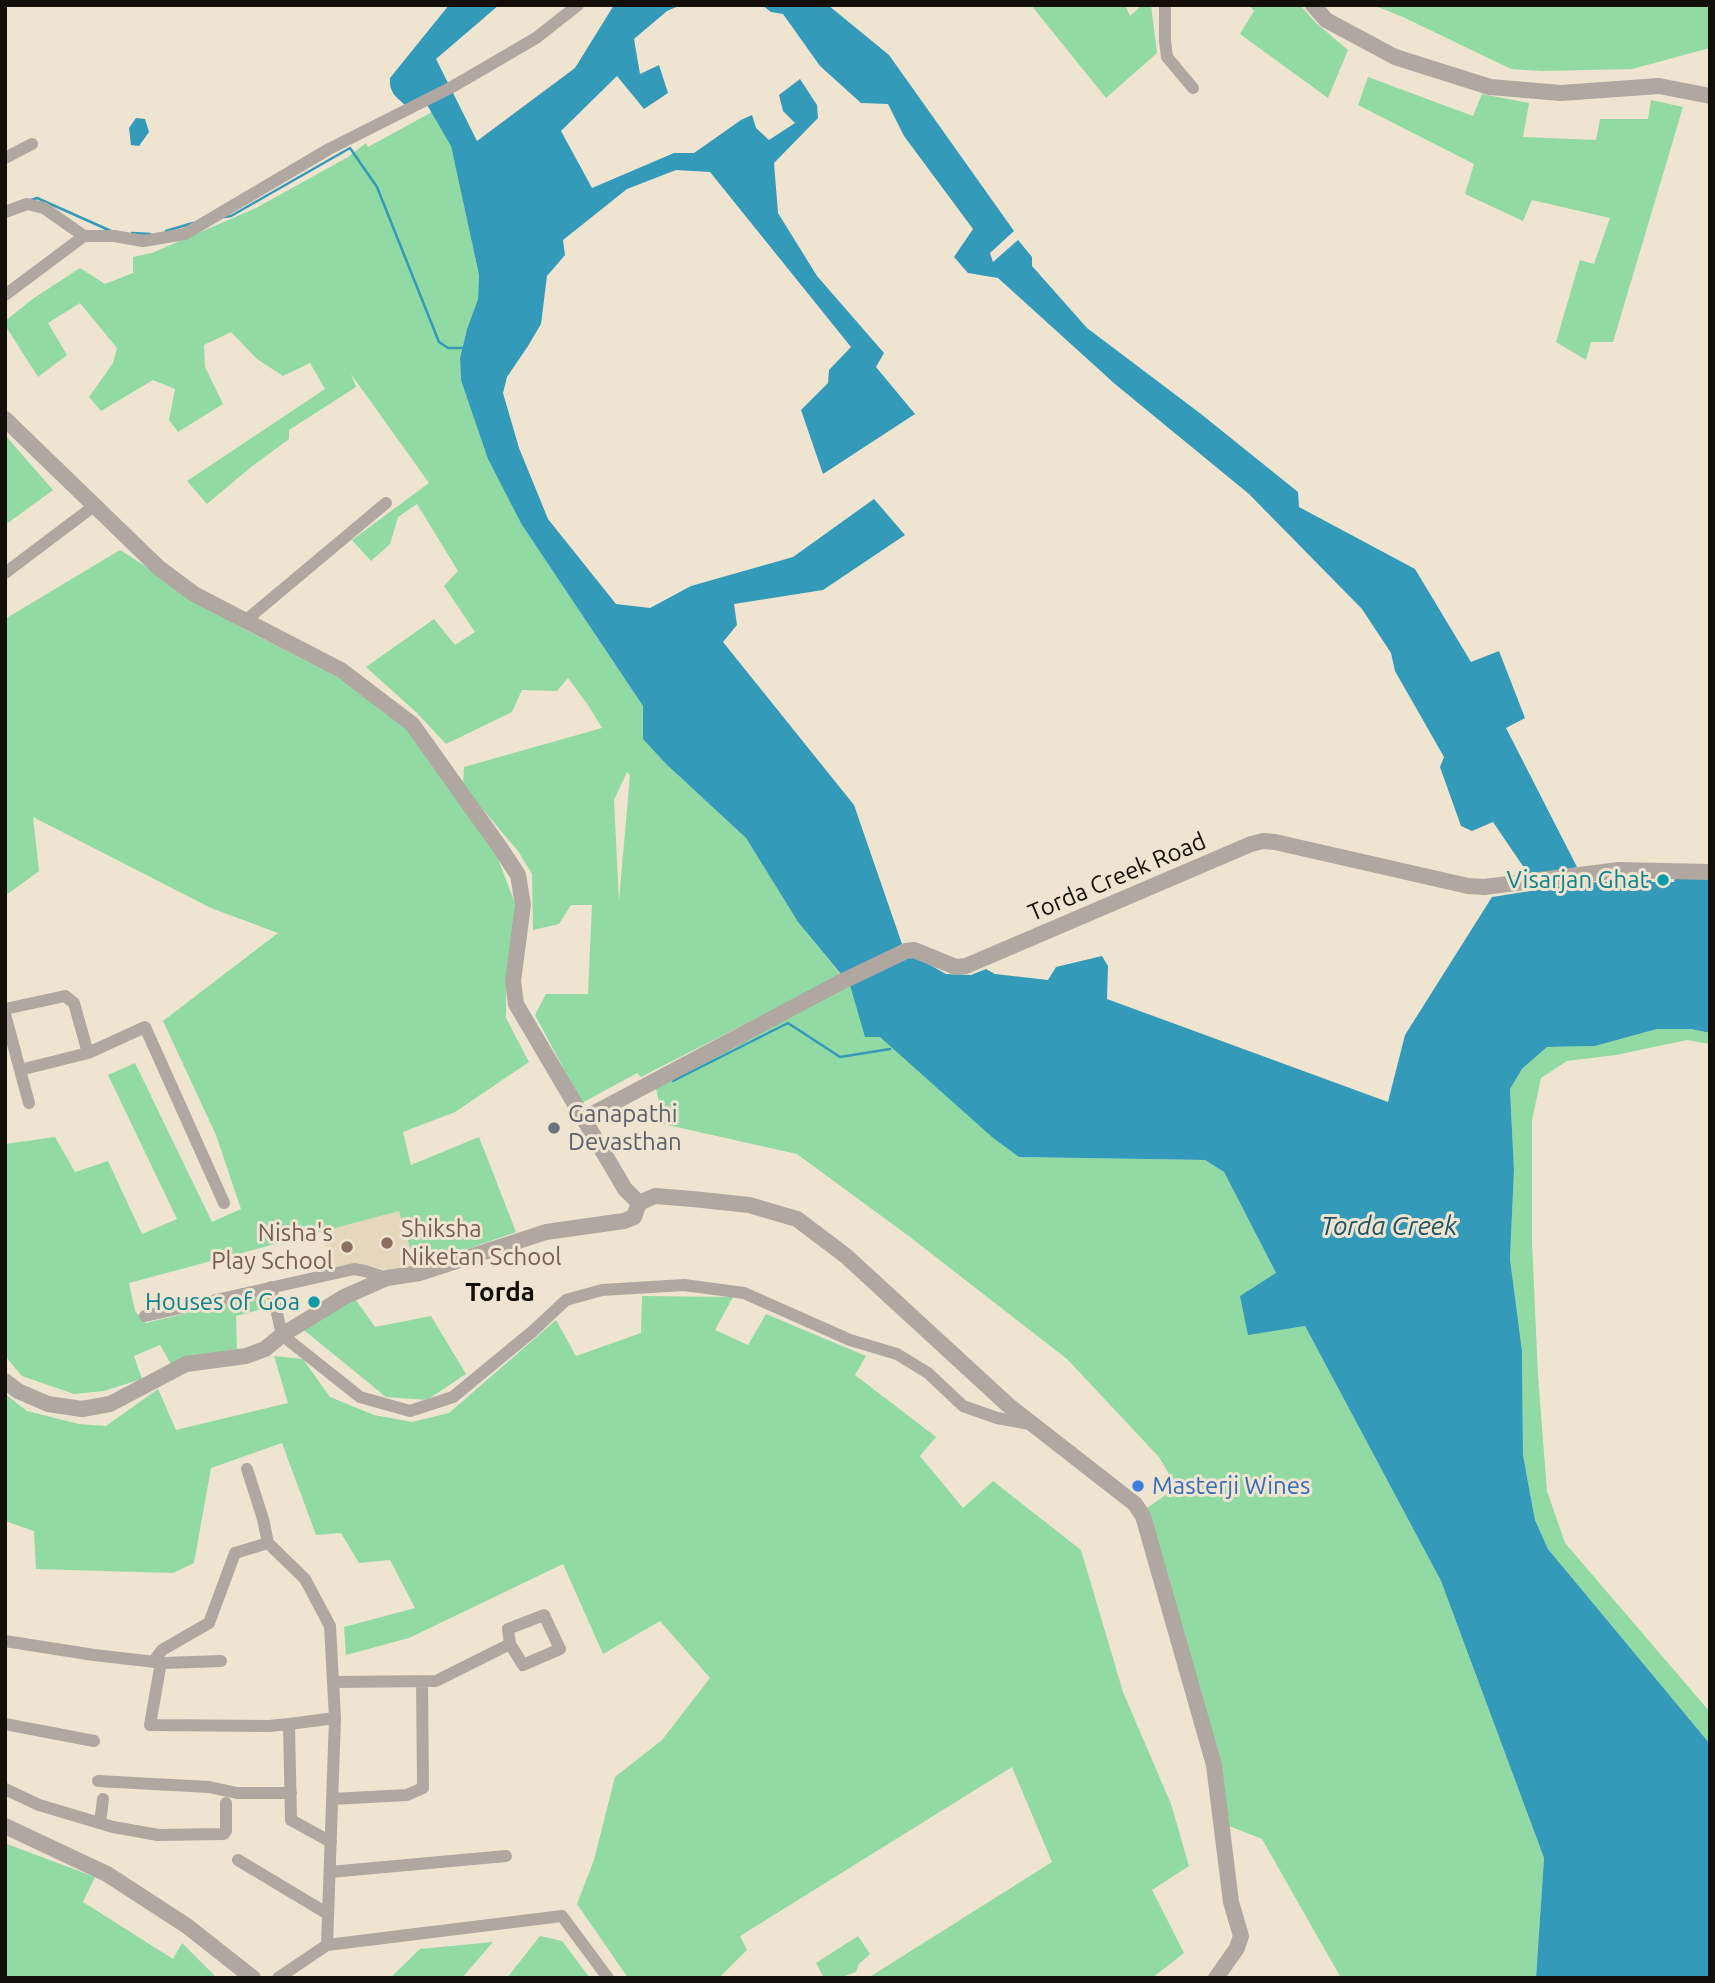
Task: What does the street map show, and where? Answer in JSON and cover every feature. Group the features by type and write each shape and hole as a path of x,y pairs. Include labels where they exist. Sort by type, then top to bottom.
{"street":[{"path":"5,212 27,204 44,208 84,236 114,236 143,241 185,234 329,149 452,88 536,38 578,5"},
{"path":"1165,5 1167,57 1193,88"},
{"path":"1313,5 1326,20 1395,57 1490,87 1561,93 1659,86 1710,96"},
{"path":"5,158 32,144"},
{"path":"5,295 84,236"},
{"path":"5,419 159,568 194,594 341,670 412,724 518,875 523,905 513,981 516,1004 625,1189 639,1203"},
{"path":"245,621 386,503"},
{"path":"5,573 94,506"},
{"name":"Torda Creek Road","path":"583,1119 839,983 906,951 914,950 956,967 976,963 1263,841 1468,886 1484,887 1619,870 1710,872"},
{"path":"29,1103 5,1012 65,996 74,1003 88,1053"},
{"path":"20,1070 88,1053 145,1027 224,1203"},
{"path":"5,1381 18,1391 48,1404 82,1409 110,1404 186,1364 246,1356 265,1349 282,1335 344,1297 387,1278 420,1273 546,1232 624,1221 634,1217 639,1203 655,1196 749,1205 797,1219 846,1256 1030,1424 1135,1504 1143,1516 1214,1765 1231,1902 1241,1936 1237,1948 1216,1978"},
{"path":"145,1316 354,1269 387,1278"},
{"path":"271,1287 282,1335 360,1398 410,1411 453,1398 566,1300 602,1290 684,1285 744,1293 850,1340 897,1354 928,1373 963,1406 997,1419 1030,1424"},
{"path":"247,1469 268,1543 305,1579 330,1626 335,1718 327,1945"},
{"path":"268,1543 235,1553 209,1623 162,1650 157,1662 150,1725 269,1726 335,1718"},
{"path":"544,1615 561,1649 523,1665 510,1644 508,1629 544,1615"},
{"path":"5,1641 157,1662 220,1661"},
{"path":"332,1682 436,1681 510,1644"},
{"path":"332,1799 407,1795 423,1788 422,1681"},
{"path":"5,1724 94,1741"},
{"path":"289,1724 292,1819 331,1842"},
{"path":"98,1782 209,1787 237,1793 291,1793"},
{"path":"5,1789 38,1805 100,1823 158,1835 224,1834 226,1803"},
{"path":"100,1823 103,1799"},
{"path":"5,1826 107,1874 187,1926 253,1978"},
{"path":"330,1872 506,1856"},
{"path":"238,1860 328,1914"},
{"path":"278,1978 327,1945 562,1916 608,1978"}],"shaded area":[{"path":"399,1211 416,1267 395,1272 351,1264 331,1268 321,1231"}],"green space":[{"path":"1031,5 1125,5 1130,16 1142,5 1151,5 1157,53 1106,98"},
{"path":"1249,5 1300,5 1316,23 1348,50 1328,98 1240,34 1254,11"},
{"path":"1373,5 1710,5 1710,48 1632,69 1511,69"},
{"path":"1368,77 1473,116 1482,94 1529,103 1523,137 1596,140 1600,119 1648,119 1651,100 1683,107 1613,342 1591,342 1586,360 1556,342 1580,260 1594,264 1610,218 1532,200 1523,221 1465,194 1474,164 1358,105"},
{"path":"432,112 451,145 479,275 478,299 460,358 461,380 522,525 643,706 643,739 746,838 798,922 841,975 641,1077 637,1073 582,1103 535,1015 546,994 588,994 592,905 571,905 559,924 533,930 532,874 518,851 463,786 464,767 602,728 568,678 557,691 522,690 512,712 446,744 417,713 366,667 434,619 455,645 475,632 444,586 458,571 417,504 398,517 390,544 371,561 352,540 429,483 351,374 356,387 289,430 289,439 207,504 187,481 325,389 310,363 283,376 257,359 231,332 204,345 205,367 223,404 178,432 169,420 175,389 153,380 101,411 89,397 113,363 117,348 80,303 48,323 67,355 38,377 5,325 5,321 34,298 80,268 105,284 133,273 133,257 152,253 256,208 348,157 366,143 368,147","holes":["627,772 630,775 619,901 614,800"]},
{"path":"5,435 53,490 5,525"},
{"path":"120,550 244,629 334,675 408,724 498,859 518,911 506,987 506,1018 529,1062 455,1112 403,1132 411,1165 479,1137 516,1232 416,1267 399,1211 129,1283 135,1311 146,1323 265,1294 266,1308 236,1316 237,1349 171,1364 160,1345 134,1356 142,1379 104,1391 74,1394 22,1376 5,1356 5,1144 55,1137 75,1172 108,1161 142,1234 177,1219 108,1075 135,1063 212,1222 241,1209 216,1135 163,1021 278,933 211,908 33,817 39,871 5,896 5,619"},
{"path":"850,985 880,1036 1019,1157 1205,1160 1224,1172 1276,1273 1248,1334 1305,1326 1441,1581 1544,1858 1536,1978 1341,1978 1262,1839 1229,1826 1147,1508 1177,1487 1159,1457 1067,1359 910,1237 797,1154 663,1124 656,1088"},
{"path":"1657,1029 1691,1029 1710,1033 1710,1044 1687,1040 1616,1055 1567,1061 1541,1078 1532,1120 1532,1242 1538,1376 1547,1491 1565,1543 1710,1712 1710,1744 1548,1549 1535,1520 1523,1455 1522,1351 1510,1259 1514,1170 1510,1089 1522,1069 1547,1047 1595,1046"},
{"path":"642,1296 733,1297 715,1330 748,1345 766,1314 866,1356 855,1375 936,1437 920,1456 963,1508 993,1481 1081,1550 1123,1692 1171,1804 1189,1866 1152,1890 1184,1953 1152,1978 868,1978 1052,1862 1012,1767 740,1936 747,1950 719,1978 628,1978 577,1904 594,1860 615,1777 662,1740 710,1678 660,1621 603,1654 563,1564 409,1638 346,1655 344,1627 415,1608 390,1560 359,1563 341,1533 316,1535 282,1443 211,1468 194,1563 173,1573 36,1569 34,1531 5,1521 5,1394 27,1411 79,1424 106,1426 158,1389 176,1430 288,1403 274,1356 303,1359 330,1397 374,1415 412,1422 449,1413 556,1320 576,1356 641,1333"},
{"path":"356,1300 375,1327 431,1316 466,1374 427,1400 386,1397 299,1326"},
{"path":"7,1844 95,1877 83,1902 173,1959 182,1943 217,1978 5,1978"},
{"path":"540,1936 562,1941 590,1978 507,1978"},
{"path":"858,1936 870,1954 859,1964 856,1972 839,1978 824,1978 816,1963"},
{"path":"493,1942 462,1978 390,1978 420,1949"}],"water":[{"name":"Torda Creek","path":"449,5 499,5 436,59 477,141 575,68 614,5 681,5 667,11 634,39 640,74 659,65 668,93 644,109 617,76 561,131 592,188 674,153 694,153 752,115 756,128 769,140 795,123 783,111 779,95 800,79 817,105 818,118 774,163 778,213 817,276 884,353 876,367 915,414 823,474 801,410 828,383 829,370 851,347 710,172 676,170 627,189 563,240 565,255 547,276 541,324 507,377 503,393 519,448 548,519 616,604 650,608 691,586 793,557 874,499 905,535 823,590 734,604 737,625 723,642 854,805 902,944 882,957 914,956 946,974 971,975 986,969 995,974 1048,980 1056,967 1102,956 1108,966 1107,999 1388,1102 1405,1035 1492,897 1562,886 1564,883 1529,875 1493,822 1472,831 1461,826 1440,767 1444,757 1395,671 1391,653 1362,609 1249,494 1115,384 998,278 968,273 954,257 973,229 904,136 888,104 861,103 820,66 783,14 771,12 762,5 828,5 889,55 1014,231 990,253 993,262 1018,240 1032,257 1032,266 1087,328 1298,492 1299,507 1415,569 1471,662 1499,651 1525,718 1506,728 1577,867 1570,869 1573,883 1710,879 1710,1033 1691,1029 1657,1029 1595,1046 1547,1047 1522,1069 1510,1089 1514,1170 1510,1259 1522,1351 1523,1455 1535,1520 1548,1549 1710,1744 1710,1978 1536,1978 1544,1858 1441,1581 1305,1326 1248,1335 1240,1296 1276,1273 1224,1172 1205,1160 1019,1157 992,1137 880,1037 865,1037 850,985 798,922 746,838 643,739 643,706 522,525 488,459 461,380 460,358 478,299 479,275 451,146 423,98 405,105 393,93 390,83 390,78"},
{"path":"136,118 145,119 149,132 139,146 131,145 129,128"}],"waterway":[{"path":"224,217 231,216 350,148 377,187 439,342 448,348 463,348"},
{"path":"31,200 37,198 111,231"},
{"path":"166,231 193,223"},
{"path":"132,233 150,234"},
{"path":"673,1081 788,1023 840,1057 890,1049"}],"place":[{"name":"Visarjan Ghat","path":"1663,880"},
{"name":"Ganapathi Devasthan","path":"554,1128"},
{"name":"Shiksha Niketan School","path":"387,1243"},
{"name":"Nisha's Play School","path":"347,1247"},
{"name":"Houses of Goa","path":"314,1302"},
{"name":"Masterji Wines","path":"1138,1486"}],"district":[{"name":"Torda","path":"500,1292"}]}
